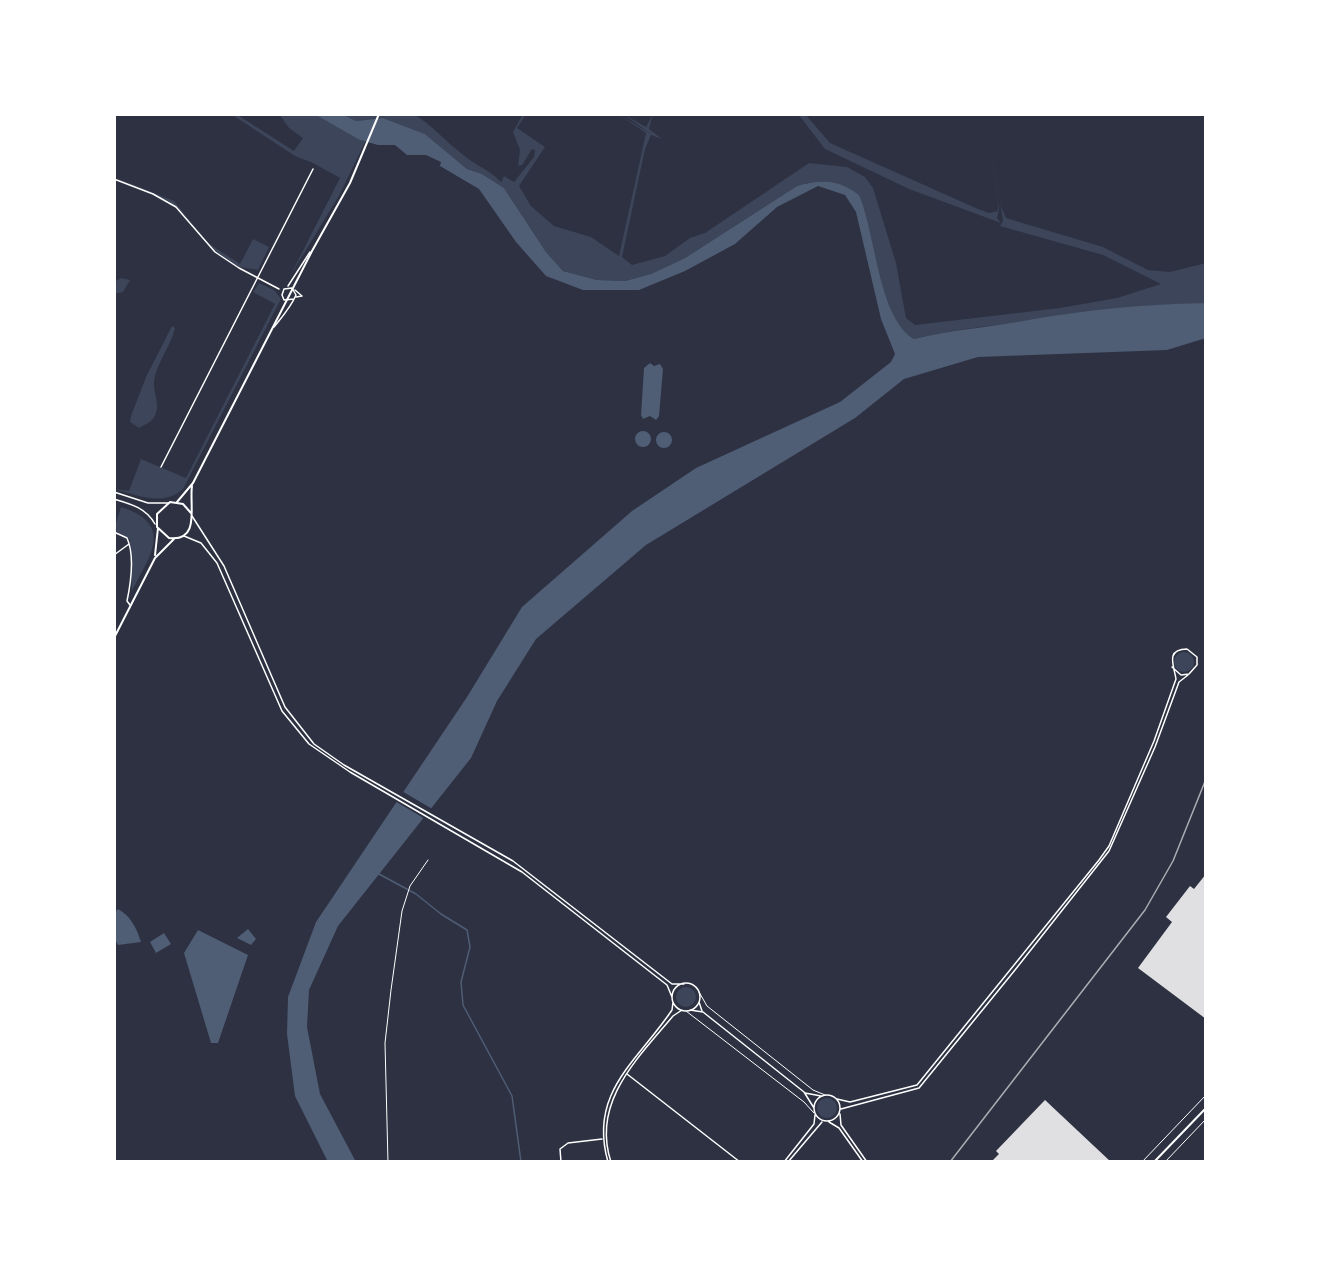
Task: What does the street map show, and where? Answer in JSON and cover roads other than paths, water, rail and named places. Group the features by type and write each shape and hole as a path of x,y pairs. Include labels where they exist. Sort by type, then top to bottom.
{"main road":[{"path":"177,502 193,483 312,250 343,198 379,114"},
{"path":"157,527 164,536 175,538 183,536 191,528 193,483"},
{"path":"114,638 155,558 158,543 157,514 170,502 177,502 192,514"},
{"path":"155,558 175,538"},
{"path":"1154,1162 1206,1108"}],"street":[{"path":"161,467 313,168"},
{"path":"114,179 153,194 176,207 206,244 238,268 279,289 294,289 302,296 286,301 279,289"},
{"path":"282,295 312,250"},
{"path":"270,333 295,298 294,289"},
{"path":"114,492 148,503 170,502"},
{"path":"114,499 148,513 157,527"},
{"path":"192,514 203,537 224,566 282,711 320,753 513,866 669,987 673,1002 670,1013 624,1071 607,1101 603,1139 608,1162"},
{"path":"114,532 127,538 129,544 131,567 127,601 130,606"},
{"path":"183,536 199,541 217,563 241,608 285,707 298,726 323,752 513,861 672,984 693,985 699,992 703,1012"},
{"path":"114,555 129,544"},
{"path":"788,1162 817,1125 835,1119 840,1111 917,1090 981,1012 1109,851 1155,747 1179,682 1196,669 1198,661 1194,653 1187,649 1176,652 1171,659 1175,683 1154,741 1109,846 917,1085 850,1102 804,1092"},
{"path":"1172,667 1181,675 1189,674"},
{"path":"672,997 677,987 684,984"},
{"path":"690,1010 699,1001"},
{"path":"673,1002 682,1010 703,1012 804,1092 813,1108 814,1124 784,1162"},
{"path":"611,1162 606,1137 606,1119 612,1098 627,1074 673,1016 682,1010"},
{"path":"624,1071 740,1162"},
{"path":"813,1108 821,1096"},
{"path":"837,1099 842,1125 867,1162"},
{"path":"814,1113 824,1122"},
{"path":"828,1122 839,1128 863,1162"},
{"path":"561,1162 560,1149 565,1144 603,1139"}],"lane":[{"path":"699,992 707,1006 813,1090 825,1095"},
{"path":"686,1011 804,1102 814,1113"},
{"path":"1142,1162 1206,1095"},
{"path":"1165,1162 1206,1119"}],"waterway":[{"path":"379,874 416,894 441,914 467,930 470,947 461,982 463,1005 512,1096 521,1162"}],"railway":[{"path":"950,1162 1145,910 1173,861 1206,779"}]}
